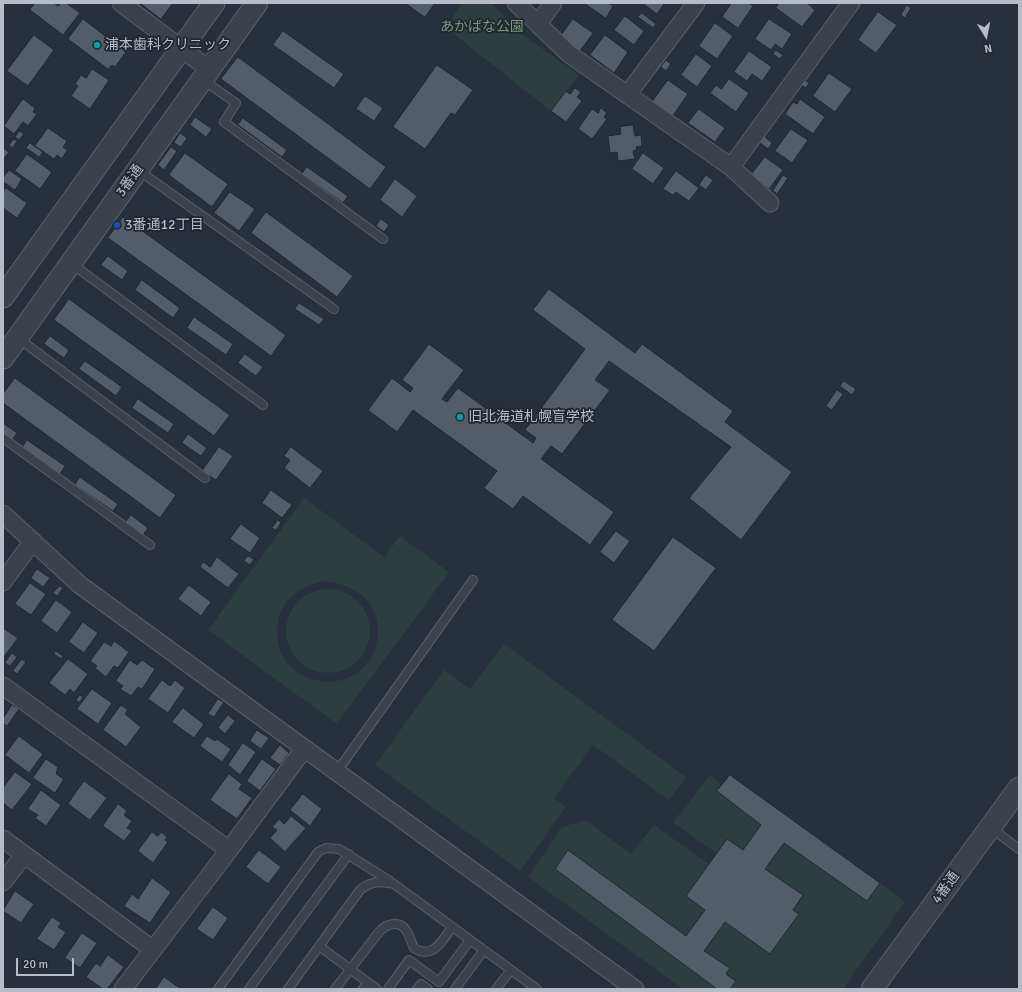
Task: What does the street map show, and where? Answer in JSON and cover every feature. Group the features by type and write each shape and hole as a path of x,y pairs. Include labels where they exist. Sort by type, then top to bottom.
{"street":[{"path":"121,3 182,48 206,75"},
{"path":"3,297 214,3"},
{"name":"3番通","path":"3,358 257,3"},
{"path":"516,3 569,54 730,167 770,203"},
{"path":"538,24 553,3"},
{"path":"627,95 696,3"},
{"path":"730,167 851,3"},
{"path":"3,514 80,585 635,989"},
{"path":"3,582 33,541"},
{"path":"3,686 229,850"},
{"path":"123,989 304,749"},
{"name":"4番通","path":"872,989 1019,788"},
{"path":"3,839 152,949"},
{"path":"3,882 24,854"}],"lane":[{"path":"206,75 236,103 224,122 382,239"},
{"path":"138,170 334,309"},
{"path":"71,263 263,405"},
{"path":"18,338 205,478"},
{"path":"3,438 150,545"},
{"path":"336,772 473,580"},
{"path":"990,828 1019,849"},
{"path":"218,989 318,852 333,848 349,854 394,884 537,989"},
{"path":"249,989 349,854"},
{"path":"288,989 360,890 366,885 380,881 394,884"},
{"path":"335,989 379,932 387,925 398,924 403,927 409,935 414,948 425,953 434,950 452,927"},
{"path":"388,989 409,960 439,982 470,940"},
{"path":"319,946 350,969 366,986 377,989"},
{"path":"454,989 484,950"},
{"path":"496,989 511,970"},
{"path":"417,989 421,984 428,989"}],"green space":[{"name":"あかばな公園","path":"462,3 491,3 522,34 579,75 551,111 445,27"},
{"path":"304,498 384,557 400,536 449,572 337,724 208,630","holes":["324,581 351,588 368,602 377,620 378,639 371,657 358,672 339,680 315,680 299,674 286,662 281,652 278,639 277,626 279,615 284,606 291,597 300,590"]},
{"path":"328,589 336,590 351,596 363,608 369,623 369,639 363,654 351,666 336,672 328,673 320,672 305,666 293,654 287,639 286,631 287,623 293,608 305,596 320,590"},
{"path":"504,644 686,777 669,800 593,745 554,798 566,807 520,871 375,765 444,670 470,689"},
{"path":"710,775 722,785 761,825 743,850 727,839 716,853 673,822"},
{"path":"586,820 631,854 654,825 709,864 686,896 705,910 683,939 568,850 555,869 717,989 683,989 528,877 562,827"},
{"path":"784,843 867,901 880,883 905,902 843,989 730,989 735,981 726,974 730,968 704,951 724,921 770,954 799,914 793,910 803,895 765,869"}],"building":[{"path":"35,3 54,3 58,6 61,3 66,3 80,13 63,35 30,10"},
{"path":"140,3 173,3 161,19"},
{"path":"405,3 435,3 425,17"},
{"path":"584,3 609,3 613,6 606,18"},
{"path":"643,3 663,3 664,4 657,14"},
{"path":"732,3 749,3 753,6 738,28 722,17"},
{"path":"779,3 807,3 815,10 802,27 776,8"},
{"path":"907,5 911,8 905,18 901,15"},
{"path":"878,12 897,25 876,53 858,40"},
{"path":"642,13 656,24 653,28 638,17"},
{"path":"625,16 644,31 634,45 614,30"},
{"name":"浦本歯科クリニック","path":"83,19 126,52 115,67 112,65 108,69 68,39"},
{"path":"573,19 593,33 580,51 560,37"},
{"path":"769,19 792,34 782,49 775,44 771,50 755,39"},
{"path":"715,23 733,36 717,59 699,46"},
{"path":"283,31 344,74 334,88 273,45"},
{"path":"34,35 54,50 28,86 7,71"},
{"path":"605,35 628,52 614,73 590,55"},
{"path":"776,50 783,55 780,59 773,54"},
{"path":"749,51 772,67 762,81 752,74 747,81 734,72"},
{"path":"696,54 712,66 697,87 681,75"},
{"path":"238,57 386,167 370,189 221,79"},
{"path":"666,60 671,64 666,71 661,67"},
{"path":"437,65 473,90 455,115 451,113 425,149 393,127"},
{"path":"92,69 109,80 90,109 71,96 78,86 75,84 81,75 86,78"},
{"path":"829,73 852,89 835,112 813,96"},
{"path":"801,78 809,83 806,88 798,83"},
{"path":"729,79 749,93 736,112 710,93 716,85 721,89"},
{"path":"668,80 688,94 672,117 652,102"},
{"path":"575,88 581,92 577,97 582,101 566,122 551,111 566,91 570,94"},
{"path":"365,96 383,108 374,121 356,109"},
{"path":"23,99 35,108 33,112 37,114 28,126 23,122 14,134 4,126"},
{"path":"800,99 825,117 813,134 785,114 793,102 797,104"},
{"path":"601,108 607,113 604,117 607,119 592,139 578,129 592,109 598,113"},
{"path":"699,109 725,128 715,142 688,123"},
{"path":"195,117 212,129 206,137 190,125"},
{"path":"243,118 287,150 282,157 238,125"},
{"path":"633,125 635,136 641,135 642,146 636,147 637,150 633,151 635,159 618,161 617,152 610,153 608,136 621,134 620,127"},
{"path":"48,128 67,141 63,147 67,150 62,159 57,155 54,159 35,146"},
{"path":"791,129 808,140 792,163 775,151"},
{"path":"20,131 24,134 19,140 15,137"},
{"path":"180,133 187,138 181,147 174,143"},
{"path":"764,136 772,143 768,149 759,142"},
{"path":"14,139 17,141 13,148 9,145"},
{"path":"30,143 43,152 39,157 26,148"},
{"path":"171,147 177,151 164,170 158,165"},
{"path":"3,148 9,152 3,160"},
{"path":"185,153 228,184 212,207 169,175"},
{"path":"643,153 664,168 653,184 632,169"},
{"path":"27,154 52,172 40,189 15,171"},
{"path":"765,157 783,170 769,189 751,175"},
{"path":"307,167 348,196 343,203 302,174"},
{"path":"9,170 22,179 15,190 3,182 3,178"},
{"path":"676,171 699,188 689,201 676,192 673,195 663,189"},
{"path":"706,175 713,180 706,190 699,185"},
{"path":"783,175 788,178 777,194 773,191"},
{"path":"395,179 417,196 402,217 380,200"},
{"path":"6,188 27,203 17,218 3,208 3,192"},
{"path":"230,192 255,209 239,231 214,213"},
{"path":"266,212 353,276 337,297 251,233"},
{"path":"123,217 286,335 271,356 108,238"},
{"path":"381,219 389,225 384,232 376,226"},
{"path":"108,256 128,271 122,280 101,265"},
{"path":"142,280 180,308 173,318 135,290"},
{"name":"旧北海道札幌盲学校","path":"549,289 635,353 642,344 733,411 725,422 792,472 741,540 689,498 731,447 609,361 595,380 610,390 562,454 551,446 541,459 614,512 590,545 523,496 513,509 484,488 497,471 413,410 397,432 368,410 392,378 410,392 413,388 402,380 429,344 464,370 442,399 447,402 458,388 533,443 536,438 525,430 585,349 533,310"},
{"path":"69,299 230,415 214,436 54,320"},
{"path":"299,303 324,319 319,325 295,309"},
{"path":"194,317 233,344 226,355 187,328"},
{"path":"50,336 69,350 64,358 44,344"},
{"path":"245,354 263,367 256,376 238,363"},
{"path":"85,361 122,387 116,396 79,369"},
{"path":"15,378 176,495 160,518 3,403 3,394"},
{"path":"844,381 856,389 852,395 840,386"},
{"path":"837,390 843,394 832,410 826,406"},
{"path":"138,399 174,424 168,433 132,408"},
{"path":"3,423 17,433 12,440 3,433"},
{"path":"188,434 207,448 201,456 182,443"},
{"path":"27,440 65,466 60,474 22,448"},
{"path":"219,447 233,456 216,480 202,471"},
{"path":"291,447 323,471 310,488 284,468 290,460 284,456"},
{"path":"80,477 118,504 113,511 75,485"},
{"path":"271,490 292,505 282,518 262,503"},
{"path":"131,515 148,528 143,535 125,523"},
{"path":"278,520 281,523 276,530 272,528"},
{"path":"241,524 260,538 250,553 230,539"},
{"path":"616,531 630,541 614,563 600,552"},
{"path":"673,537 716,568 654,651 612,620"},
{"path":"248,556 254,559 250,565 244,561"},
{"path":"217,557 239,574 228,588 200,567 203,562 210,567"},
{"path":"37,569 50,578 43,587 31,578"},
{"path":"30,583 46,594 31,615 15,604"},
{"path":"189,585 211,602 201,616 178,599"},
{"path":"60,586 63,588 57,596 53,593"},
{"path":"56,600 72,612 57,633 41,621"},
{"path":"83,622 98,633 84,653 69,642"},
{"path":"3,628 18,638 3,658"},
{"path":"114,641 129,652 118,668 114,666 106,677 95,668 97,666 90,661 104,642 111,646"},
{"path":"56,651 63,656 61,659 54,654"},
{"path":"12,653 17,657 10,666 5,663"},
{"path":"22,659 26,662 17,674 13,671"},
{"path":"68,659 88,674 74,693 70,689 65,695 49,683"},
{"path":"130,660 137,665 142,660 155,669 142,689 138,687 131,696 120,689 123,686 116,681"},
{"path":"162,680 170,686 175,680 185,688 168,713 148,699"},
{"path":"92,689 112,703 98,724 77,709"},
{"path":"80,695 83,697 79,703 76,700"},
{"path":"218,699 224,702 214,717 208,714"},
{"path":"12,705 19,709 7,726 3,723 3,719"},
{"path":"121,705 128,710 125,714 141,727 126,747 103,730"},
{"path":"183,708 204,724 194,738 172,722"},
{"path":"228,715 235,721 225,734 218,728"},
{"path":"257,730 269,738 261,749 250,741"},
{"path":"19,736 43,754 29,773 5,755"},
{"path":"207,736 215,741 217,739 231,749 222,762 200,746"},
{"path":"243,743 256,752 240,775 228,765"},
{"path":"280,745 289,753 280,765 270,758"},
{"path":"46,759 58,767 56,774 64,779 55,793 33,778"},
{"path":"262,759 276,769 260,791 247,781"},
{"path":"15,772 32,784 12,810 3,803 3,788"},
{"path":"229,774 242,784 239,789 252,798 237,819 210,800"},
{"path":"730,775 880,883 867,901 784,843 765,869 803,895 793,910 799,914 770,954 725,922 704,951 730,968 726,974 736,981 730,989 717,989 555,869 568,850 686,936 705,910 686,896 727,839 743,850 761,825 717,791"},
{"path":"84,781 107,798 90,820 68,804"},
{"path":"41,790 61,805 46,826 35,818 38,815 28,809"},
{"path":"303,794 322,809 310,826 290,810"},
{"path":"118,804 127,811 124,815 132,821 127,828 132,831 124,841 103,826"},
{"path":"291,816 306,828 285,852 270,838 277,830 272,827 279,819 284,824"},
{"path":"152,832 158,836 161,832 167,837 165,840 168,842 153,863 138,851"},
{"path":"259,850 281,867 268,884 246,867"},
{"path":"152,878 171,892 150,923 124,906 132,894 138,899"},
{"path":"15,891 34,904 21,923 3,911"},
{"path":"213,907 228,918 213,940 197,929"},
{"path":"52,917 61,923 58,927 66,932 54,950 37,939"},
{"path":"82,933 97,943 80,968 65,958"},
{"path":"108,955 124,967 107,989 103,989 86,977 96,963 100,966"},
{"path":"164,977 181,989 156,989"}],"place":[{"name":"浦本歯科クリニック","path":"97,45"},
{"name":"3番通12丁目","path":"117,225"},
{"name":"旧北海道札幌盲学校","path":"460,417"}]}
